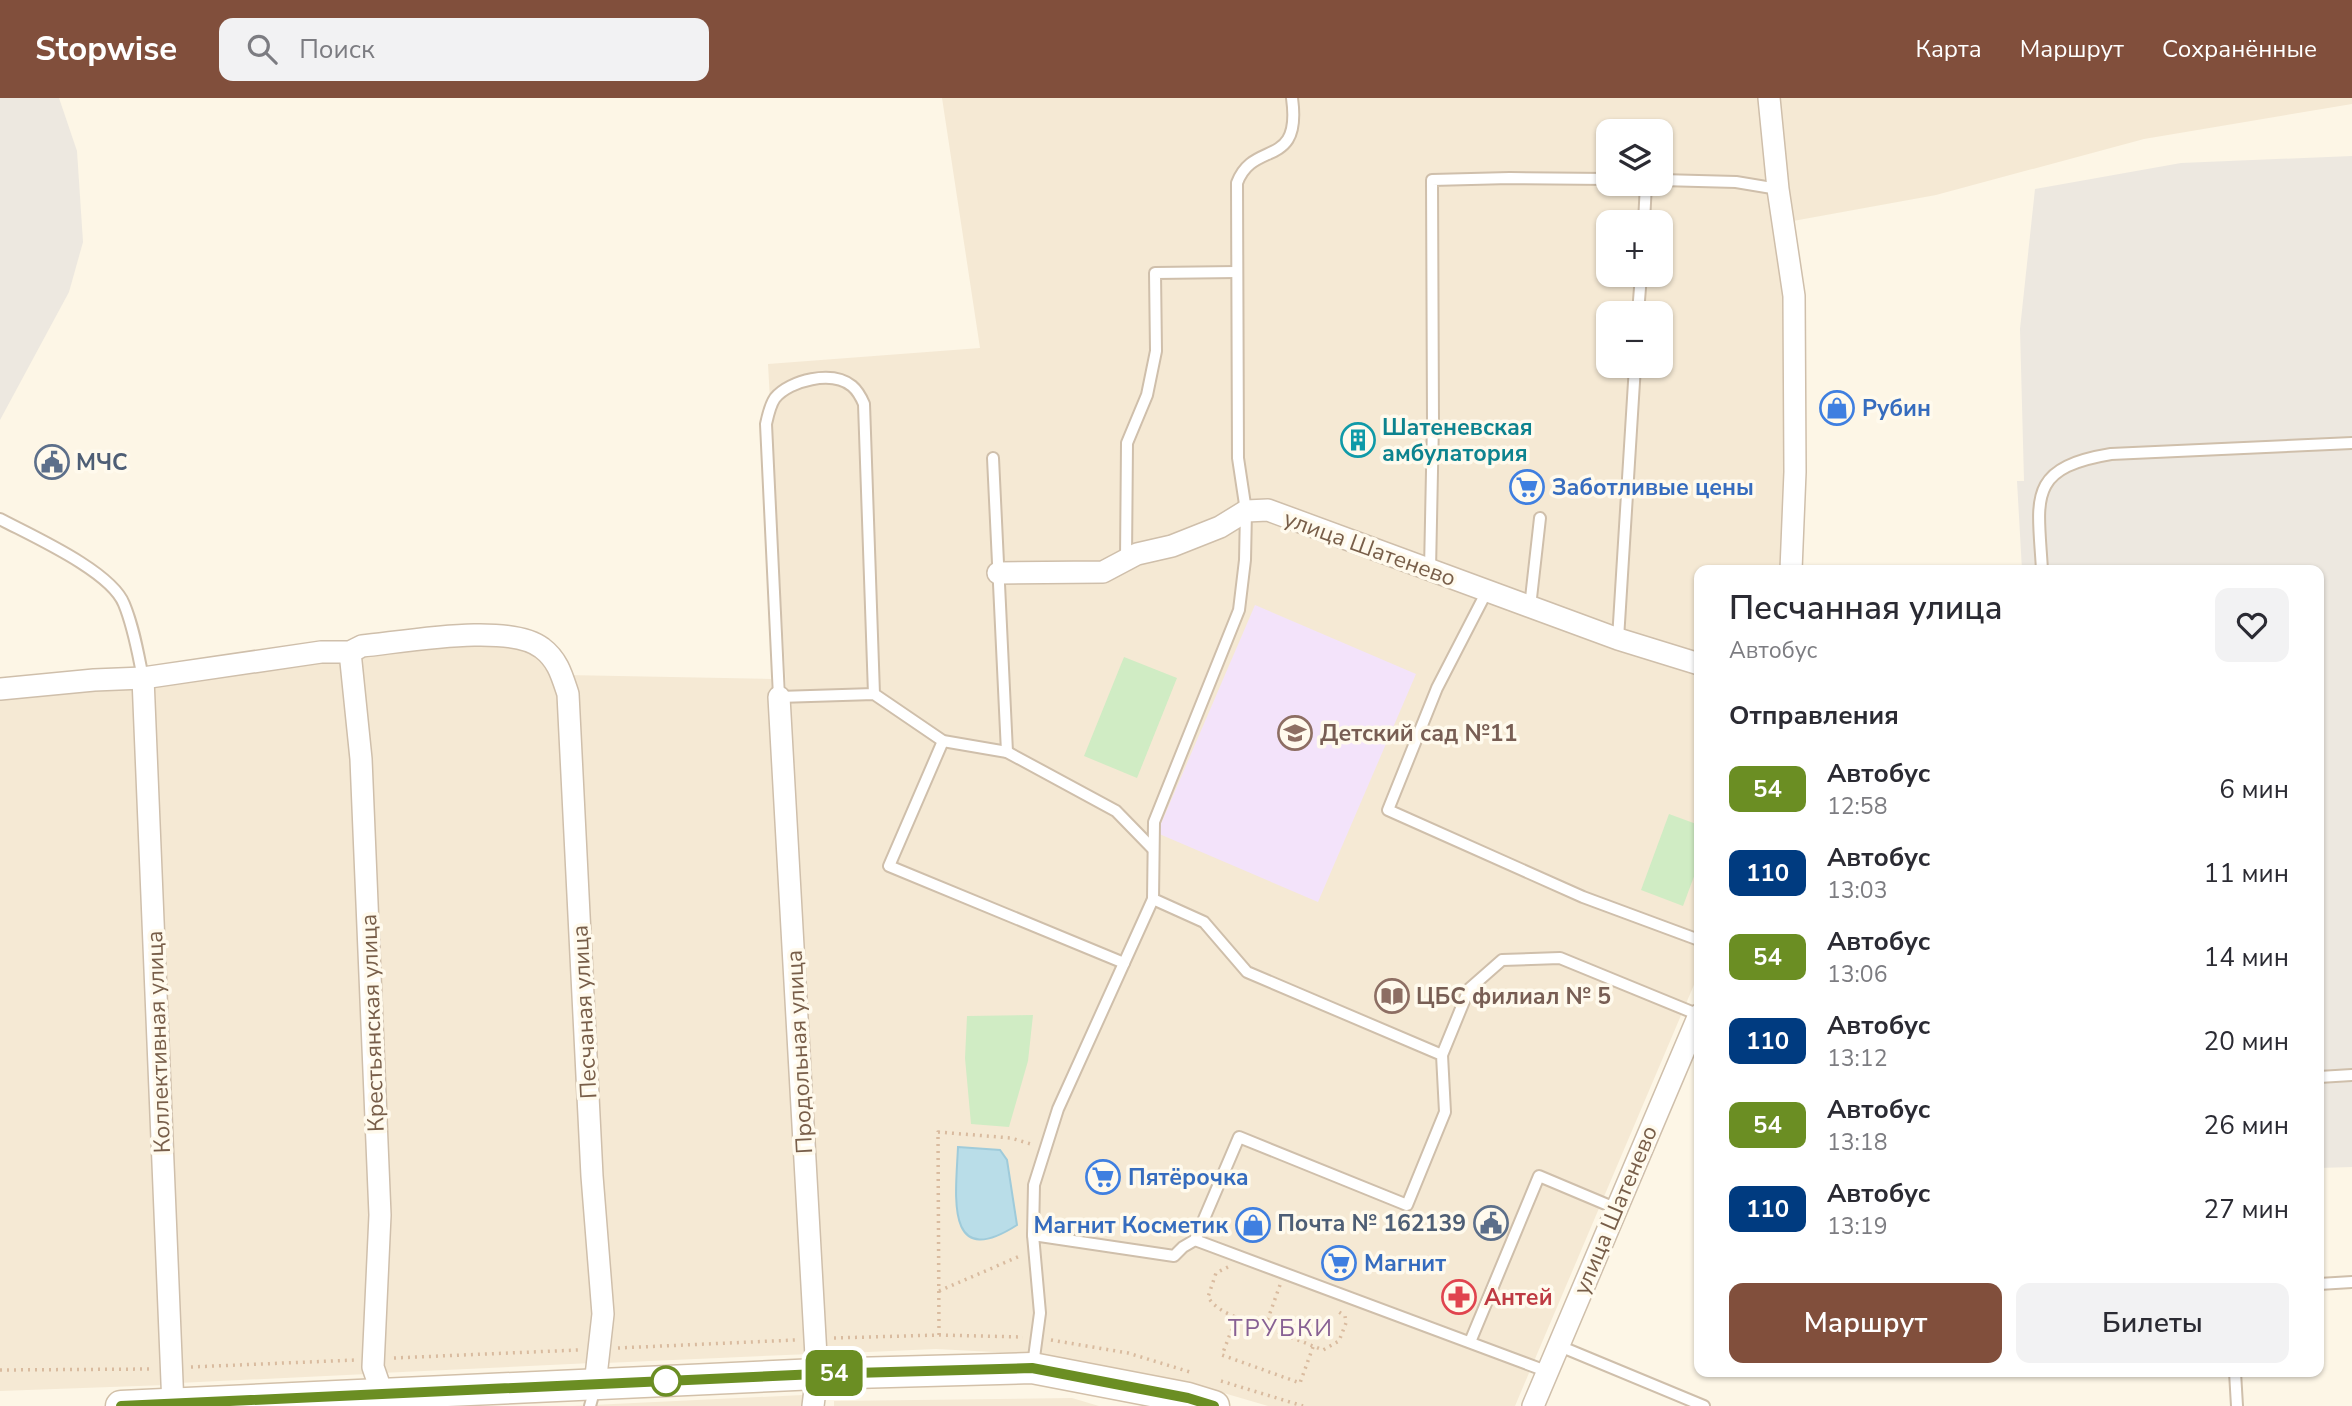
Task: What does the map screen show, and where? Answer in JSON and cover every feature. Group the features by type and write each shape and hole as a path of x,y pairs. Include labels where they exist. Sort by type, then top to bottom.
{"main road":[{"path":"121,1406 593,1396 817,1374 1032,1368 1188,1398 1214,1406"}],"street":[{"path":"1769,98 1794,296 1795,472 1791,565"},
{"name":"улица Шатенево","path":"1246,511 1268,510 1618,639 1694,662"},
{"path":"998,573 1103,572 1137,554 1172,546 1220,527 1246,511"},
{"name":"Песчаная улица","path":"350,652 362,646 477,635 516,636 542,647 558,665 568,694 592,1176 603,1314 593,1396"},
{"path":"0,689 144,678 321,652 350,652"},
{"name":"Крестьянская улица","path":"350,652 361,759 380,1215 373,1367 385,1399"},
{"name":"Коллективная улица","path":"144,678 173,1405"},
{"name":"Продольная улица","path":"779,697 817,1374 813,1406"},
{"name":"улица Шатенево","path":"1533,1406 1694,1026"}],"lane":[{"path":"1032,1368 1040,1313 1033,1235 1034,1185 1058,1109 1153,899 1154,822 1239,610 1245,560 1246,511 1238,458 1237,183 1241,171 1250,163 1282,147 1290,137 1294,126 1292,98"},
{"path":"1430,570 1433,422 1432,180 1596,179"},
{"path":"1673,180 1736,182 1779,189"},
{"path":"1126,559 1127,443 1147,395 1156,351 1155,273 1237,272"},
{"path":"1618,639 1634,378"},
{"path":"874,694 863,404 859,393 840,379 800,382 786,388 775,399 766,424 779,697 874,694 943,741 1007,752 1116,811 1152,848"},
{"path":"2042,565 2039,502 2047,482 2062,467 2084,458 2111,454 2352,443"},
{"path":"993,458 1007,752"},
{"path":"1530,607 1540,518"},
{"path":"0,519 61,551 113,587 124,604 144,678"},
{"path":"1487,591 1437,688 1388,810 1583,897 1694,938"},
{"path":"943,741 889,866 1124,963"},
{"path":"1153,899 1204,922 1247,972 1442,1055"},
{"path":"1033,1235 1174,1256 1195,1240 1239,1137 1407,1205 1445,1112 1442,1055 1469,989 1502,960 1560,958 1694,1013"},
{"path":"2324,1077 2352,1075"},
{"path":"1470,1342 1539,1176 1615,1208"},
{"path":"1195,1240 1546,1371"},
{"path":"2324,1284 2352,1282"},
{"path":"1558,1345 1703,1406"},
{"path":"2235,1377 2237,1406"}],"path":[{"path":"939,1335 938,1132 1011,1138 1046,1148"},
{"path":"939,1291 1034,1250"},
{"path":"1228,1267 1216,1273 1208,1297 1221,1310 1323,1350 1339,1341 1346,1323 1345,1315 1332,1307"},
{"path":"1265,1327 1284,1273"},
{"path":"1280,1286 1290,1290"},
{"path":"1237,1316 1222,1356 1300,1383 1313,1346"}],"shaded area":[{"path":"0,98 59,98 77,151 83,242 69,292 0,420"},
{"path":"942,98 1761,98 1787,296 1787,470 1782,565 1694,565 1694,985 1515,1406 1268,1406 1193,1384 1035,1354 936,1349 823,1354 768,364 980,348"},
{"path":"1776,98 2352,98 2352,104 2144,139 1936,195 1793,221"},
{"path":"2352,156 2352,1167 2324,1168 2324,565 2022,565 2017,481 2024,481 2020,329 2035,189 2181,163"},
{"name":"Детский сад №11","path":"1255,605 1416,674 1318,902 1157,833"},
{"path":"478,639 540,651 564,694 598,1315 592,1363 381,1373 354,655"},
{"path":"346,656 375,1215 367,1374 178,1383 149,683"},
{"path":"566,675 771,679 810,1354 605,1363"},
{"path":"138,684 166,1385 0,1391 0,695"},
{"path":"803,1395 802,1406 572,1406"},
{"path":"1072,1398 1099,1406 834,1406 834,1401"}],"green space":[{"path":"1124,657 1177,678 1137,778 1084,756"},
{"path":"1669,814 1694,823 1694,876 1683,906 1641,890"},
{"path":"1033,1015 1028,1061 1009,1127 971,1124 965,1058 967,1016"}],"water":[{"path":"958,1147 1000,1150 1007,1160 1017,1225 993,1237 977,1239 966,1233 959,1221 957,1205"}],"bus line":[{"name":"54","path":"121,1406 936,1369 1032,1368 1188,1398 1214,1406"}],"place":[{"name":"Рубин","path":"1837,408"},
{"name":"Шатеневская амбулатория","path":"1358,440"},
{"name":"МЧС","path":"52,462"},
{"name":"Заботливые цены","path":"1527,487"},
{"name":"Детский сад №11","path":"1295,733"},
{"name":"ЦБС филиал № 5","path":"1392,996"},
{"name":"Пятёрочка","path":"1103,1177"},
{"name":"Почта № 162139","path":"1491,1223"},
{"name":"Магнит Косметик","path":"1253,1225"},
{"name":"Магнит","path":"1339,1263"},
{"name":"Антей","path":"1459,1297"}],"district":[{"name":"ТРУБКИ","path":"1281,1328"}]}
